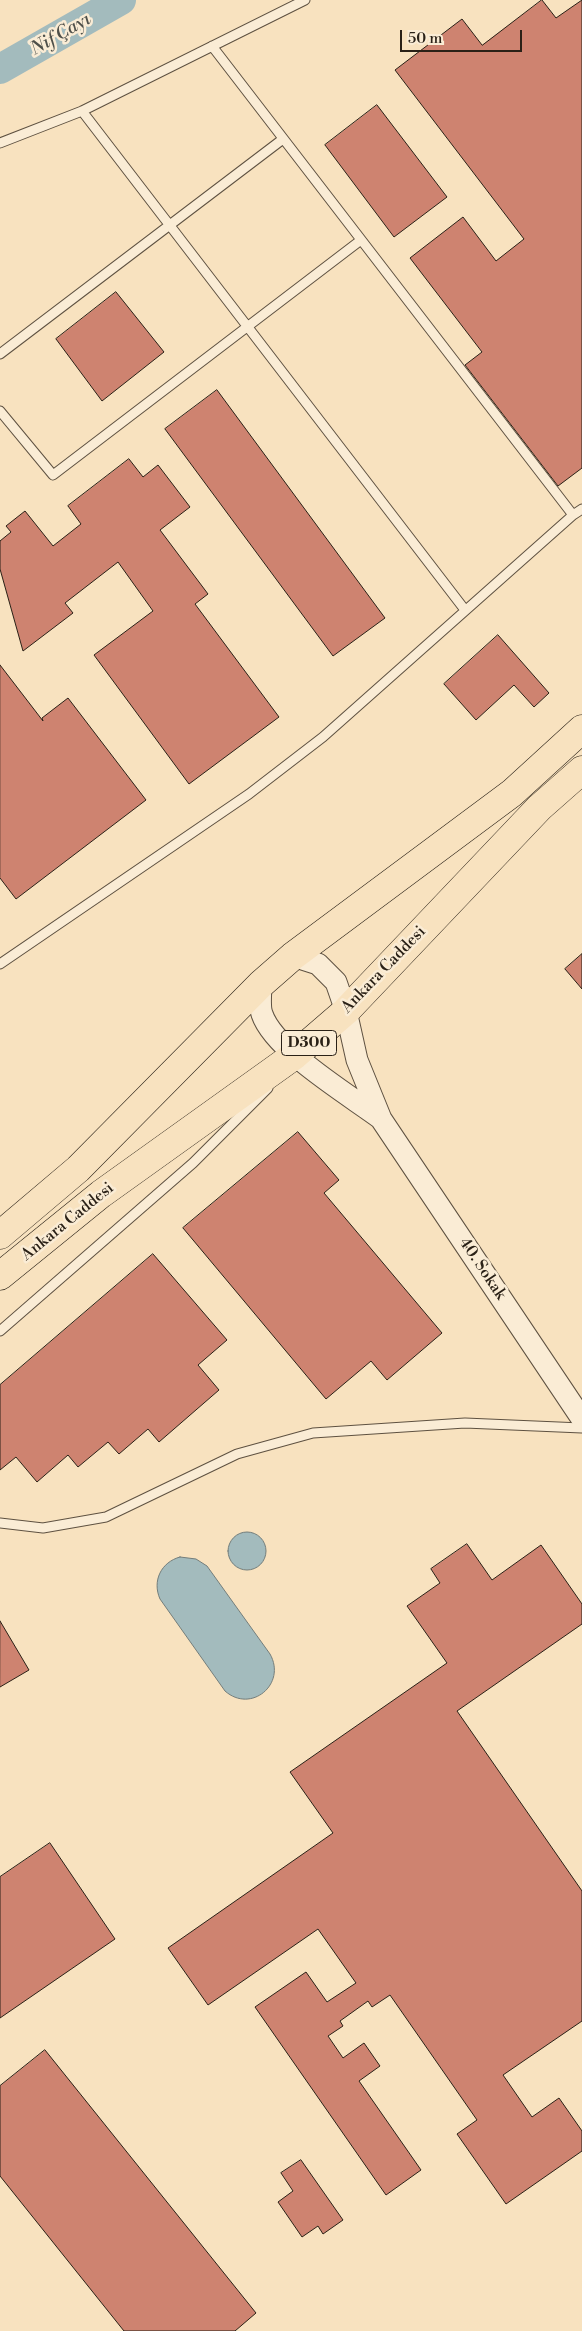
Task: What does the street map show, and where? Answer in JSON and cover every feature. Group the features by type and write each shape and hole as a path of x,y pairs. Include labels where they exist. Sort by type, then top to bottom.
{"highway":[{"name":"Ankara Caddesi","path":"0,1235 78,1169 261,984 293,956 512,793 582,729"},
{"name":"Ankara Caddesi","path":"0,1276 101,1194 295,1055 346,1011 539,808 582,770"}],"street":[{"path":"293,956 318,964 336,982 346,1011 357,1060 381,1119"},
{"path":"261,984 262,1013 270,1031 295,1055 381,1119"},
{"name":"40. Sokak","path":"381,1119 582,1419"}],"lane":[{"path":"0,143 82,111 305,0"},
{"path":"212,46 573,515"},
{"path":"82,111 168,226 465,610"},
{"path":"0,354 283,139"},
{"path":"0,412 53,475 361,240"},
{"path":"0,964 249,794 323,737 582,509"},
{"path":"0,1331 192,1163 259,1098 295,1055"},
{"path":"0,1523 44,1528 106,1517 237,1454 313,1433 465,1423 582,1428"}],"water":[{"path":"247,1532 260,1538 266,1551 260,1564 247,1570 234,1564 228,1551 234,1538"},
{"path":"180,1557 196,1559 207,1566 270,1654 274,1665 274,1676 264,1692 255,1697 245,1699 235,1697 225,1691 160,1599 157,1586 160,1573 168,1563"}],"building":[{"path":"542,0 556,18 582,0 582,468 558,486 465,365 482,352 410,258 463,217 496,261 524,239 395,70 462,19 482,45"},
{"path":"377,105 447,197 394,237 325,145"},
{"path":"116,292 164,352 102,401 56,339"},
{"path":"217,390 385,618 333,656 165,429"},
{"path":"129,459 143,477 158,465 190,507 160,530 208,594 195,604 279,717 189,784 94,655 153,611 118,562 65,603 73,613 23,651 0,569 0,541 11,532 6,526 25,511 53,546 81,524 68,506"},
{"path":"498,635 549,693 534,707 514,685 476,720 444,684"},
{"path":"0,665 43,721 42,718 68,698 146,800 16,899 0,878"},
{"path":"582,954 582,989 565,969"},
{"path":"298,1132 339,1180 324,1193 442,1333 387,1380 371,1361 326,1399 183,1228"},
{"path":"153,1254 227,1340 198,1365 219,1390 159,1442 148,1429 119,1454 108,1442 78,1467 68,1455 37,1482 16,1457 0,1470 0,1385"},
{"path":"467,1544 492,1580 541,1545 582,1604 582,1624 457,1711 582,1891 582,2021 503,2075 532,2117 559,2098 582,2131 582,2151 506,2204 457,2134 477,2120 390,1995 372,2007 368,2001 340,2021 343,2026 328,2036 343,2058 364,2043 380,2066 359,2081 421,2170 386,2195 255,2007 306,1972 327,2002 356,1983 318,1929 208,2005 168,1948 333,1833 290,1772 447,1663 407,1606 440,1583 431,1569"},
{"path":"0,1621 29,1670 0,1687"},
{"path":"50,1843 115,1939 0,2018 0,1877"},
{"path":"45,2050 256,2313 235,2331 124,2331 0,2176 0,2086"},
{"path":"301,2160 343,2220 323,2234 318,2226 302,2237 278,2202 293,2191 281,2173"}],"waterway":[{"name":"Nif Çayı","path":"0,69 121,0"}]}
